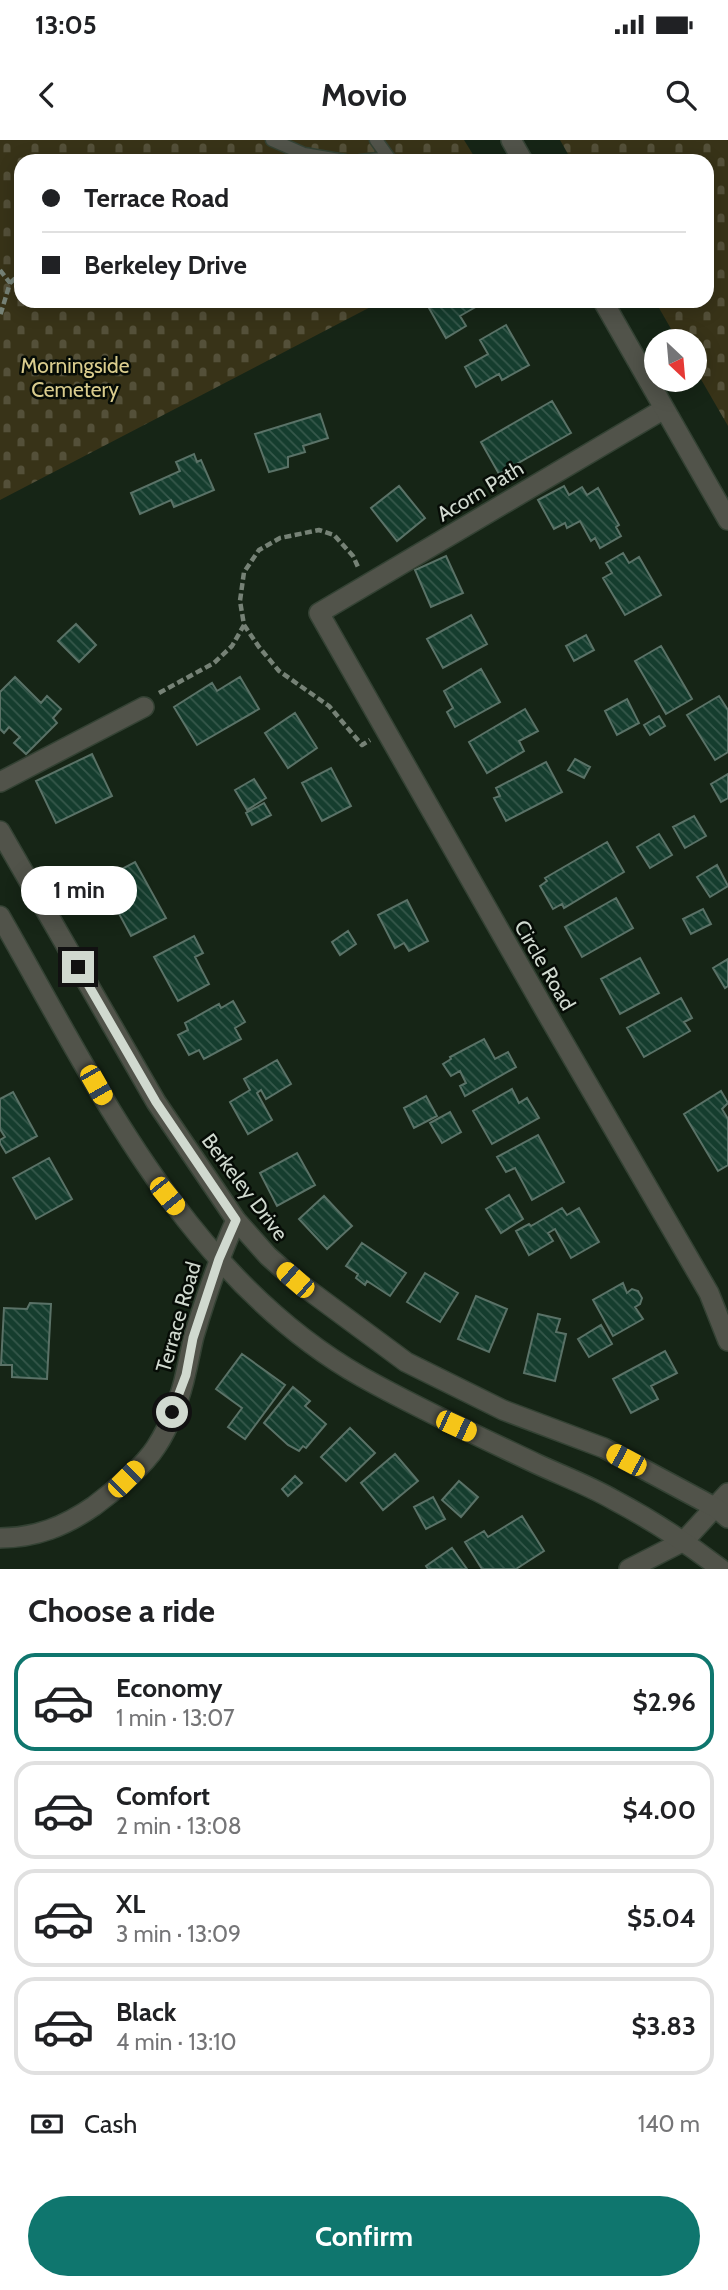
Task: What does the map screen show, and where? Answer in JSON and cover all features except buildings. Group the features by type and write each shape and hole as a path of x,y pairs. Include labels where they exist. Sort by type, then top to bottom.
{"street":[{"path":"607,308 728,520"},
{"name":"Acorn Path","path":"319,612 664,409"},
{"name":"Circle Road","path":"319,612 709,1293 728,1341"},
{"path":"0,782 144,707"},
{"name":"Berkeley Drive","path":"0,831 156,1102 236,1220 268,1256 295,1280 406,1362 503,1410 604,1448 724,1507"},
{"path":"0,916 110,1109 167,1196 237,1280 281,1321 359,1375 434,1416 612,1498 684,1541 721,1569"},
{"name":"Terrace Road","path":"0,1538 47,1532 78,1517 112,1493 155,1449 165,1431 186,1375 193,1338 219,1259 236,1220"},
{"path":"629,1569 684,1541 724,1507"}],"lane":[{"path":"272,140 304,154"}],"path":[{"path":"0,270 10,283"},
{"path":"0,316 10,283 14,279"},
{"path":"362,745 329,706 279,671 244,625 240,601 244,572 259,550 280,538 319,530 334,535 353,556 366,584"},
{"path":"144,707 162,690 214,663 232,646 244,625"}],"green space":[{"name":"Morningside Cemetery","path":"0,140 464,140 473,154 14,154 14,308 369,308 0,500"},
{"path":"560,140 728,140 728,426 707,390 707,329 671,329 659,308 714,308 714,154 568,154"}],"route":[{"path":"78,967 156,1102 236,1220 219,1259 193,1338 186,1375 172,1412"}]}
